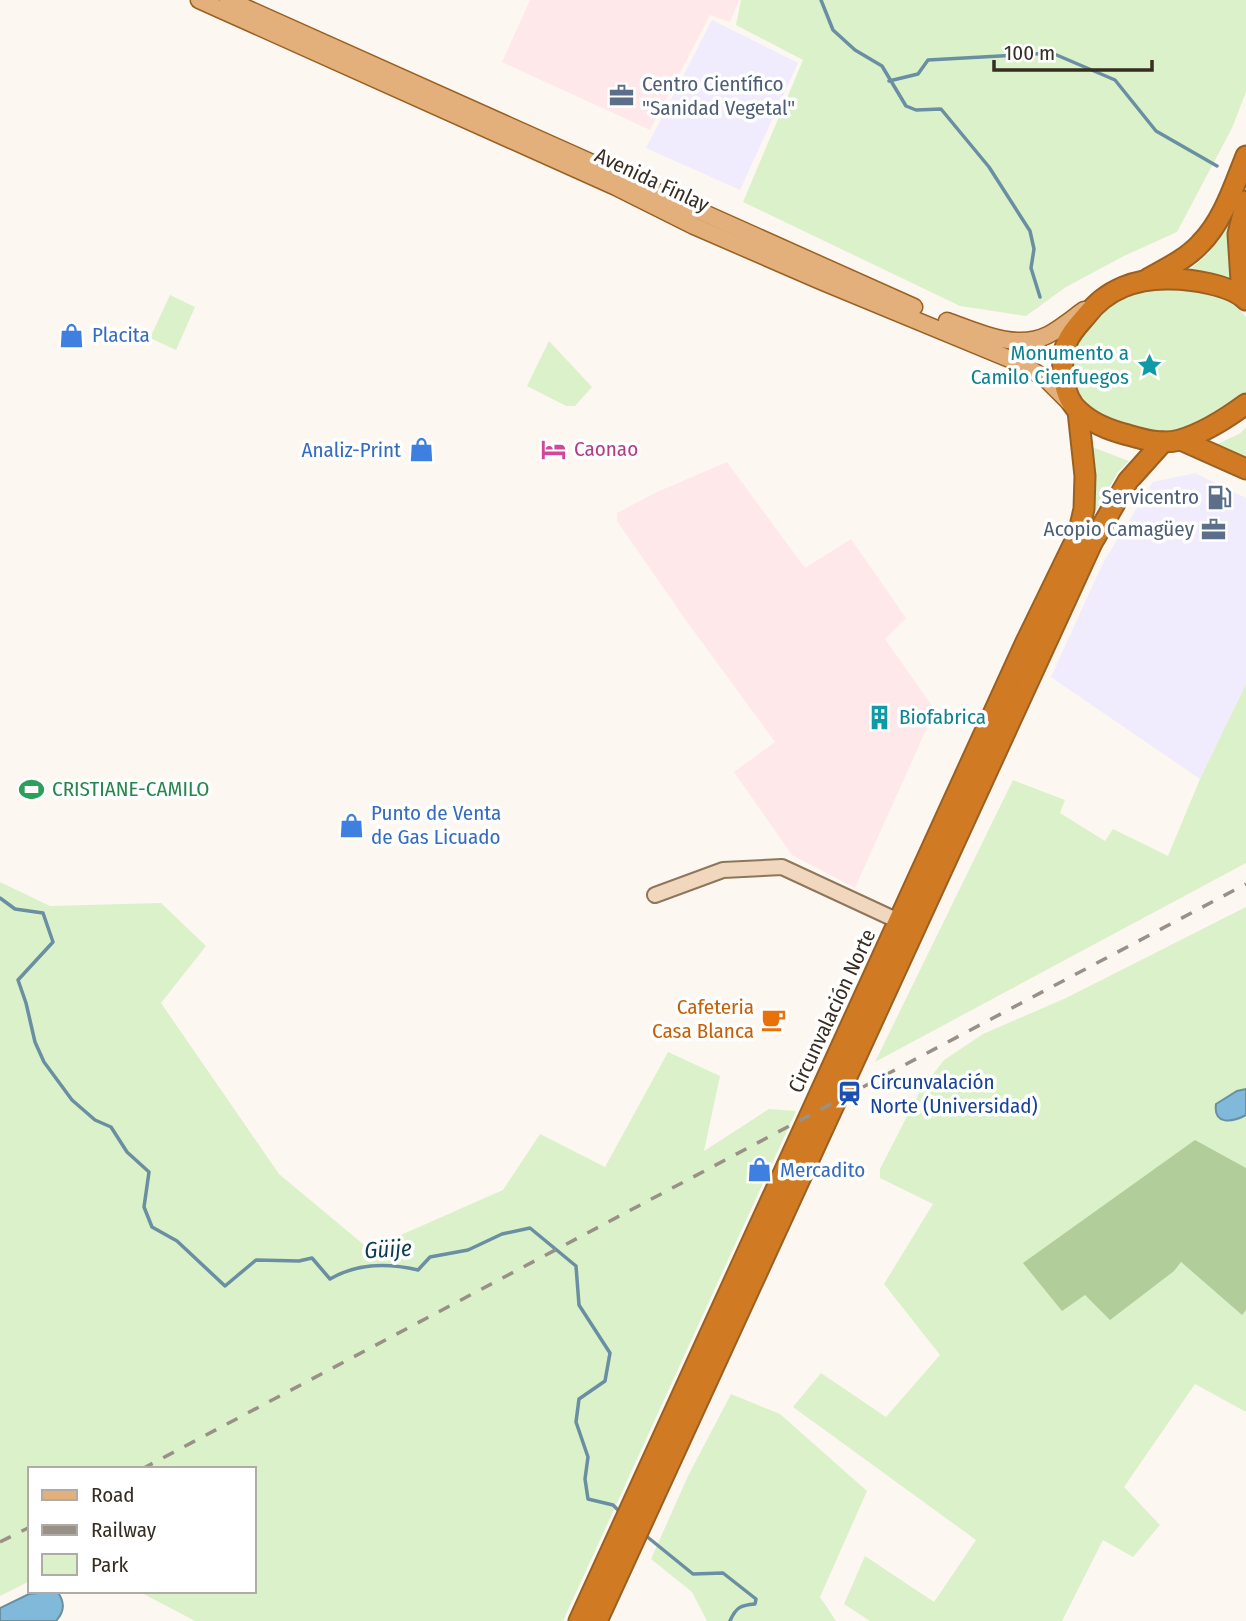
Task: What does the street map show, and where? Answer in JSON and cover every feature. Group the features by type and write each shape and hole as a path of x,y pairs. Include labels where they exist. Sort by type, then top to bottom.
{"highway":[{"path":"1098,300 1149,278 1178,262 1200,244 1215,224 1246,156"},
{"path":"1149,278 1188,279 1216,286 1244,298 1238,234 1246,201"},
{"name":"Circunvalación Norte","path":"907,924 1022,649 1078,535 1084,509 1085,476 1078,411 1066,387 1062,370 1063,354 1068,340 1098,300"},
{"path":"1078,411 1105,428 1152,442 1172,441 1206,429 1246,404"},
{"name":"Circunvalación Norte","path":"597,1621 627,1537 907,924 1092,543 1128,481 1172,441"},
{"path":"1172,441 1246,469"},
{"name":"Circunvalación Norte","path":"579,1621 627,1537"}],"main road":[{"name":"Avenida Finlay","path":"199,0 616,187 718,236 1024,365 1047,380 1078,411"},
{"name":"Avenida Finlay","path":"228,0 828,270 946,321 998,339 1019,340 1045,336 1098,300"}],"street":[{"path":"655,895 723,870 782,867 907,924"}],"shaded area":[{"name":"Centro Científico \"Sanidad Vegetal\"","path":"530,0 739,0 730,22 710,15 650,130 502,62"},
{"path":"712,20 798,63 740,190 646,148"},
{"path":"727,462 805,568 851,539 906,618 885,639 935,710 855,888 792,855 734,772 775,742 617,521 617,513 657,492"},
{"path":"1195,473 1246,498 1246,684 1200,779 1051,677 1103,563 1153,482"}],"green space":[{"path":"741,0 1246,0 1246,92 1232,128 1177,232 1066,287 1026,316 960,306 743,202 803,60 736,25"},
{"path":"1231,217 1229,249 1233,282 1191,269 1209,253"},
{"path":"1157,287 1197,290 1234,303 1246,317 1246,396 1175,440 1079,413 1067,377 1074,338 1106,307 1135,293"},
{"path":"170,295 195,307 176,350 150,338"},
{"path":"549,341 592,387 575,406 566,406 527,386"},
{"path":"1246,428 1246,470 1204,450 1239,434"},
{"path":"1092,447 1129,461 1118,472 1090,521 1094,474"},
{"path":"1246,684 1246,863 875,1062 1013,780 1065,800 1060,813 1105,841 1113,829 1168,856 1200,779"},
{"path":"0,882 50,906 161,903 206,946 161,1003 279,1174 369,1249 503,1190 540,1134 605,1167 668,1052 720,1076 704,1151 769,1109 796,1111 563,1621 195,1621 142,1593 256,1593 256,1467 28,1467 28,1582 0,1596"},
{"path":"1246,907 1246,1168 1085,1295 1181,1262 1242,1315 1246,1310 1246,1412 1195,1384 1124,1487 1160,1525 1133,1557 1103,1540 1062,1621 870,1621 844,1604 865,1556 934,1602 976,1540 793,1407 821,1373 886,1417 940,1355 884,1284 933,1204 880,1178 880,1169 920,1091 944,1060 983,1034 1066,998"},
{"path":"1195,1140 1246,1168 1246,1310 1242,1315 1181,1262 1174,1271 1110,1320 1085,1295 1062,1311 1023,1263"},
{"path":"731,1394 780,1414 867,1491 820,1597 836,1621 707,1621 692,1592 651,1559 688,1476"}],"water":[{"path":"1246,1089 1246,1115 1230,1120 1221,1119 1216,1111 1216,1104 1237,1091"},
{"path":"58,1593 63,1606 56,1621 0,1621 0,1608 29,1594"}],"waterway":[{"path":"821,0 833,30 855,50 882,66 906,106 916,110 941,109 989,167 1030,231 1034,249 1031,268 1040,297"},
{"path":"889,81 918,74 928,60 1052,53 1115,80 1156,131 1217,166"},
{"name":"Güije","path":"0,898 15,909 43,913 53,942 18,980 35,1042 44,1062 72,1100 95,1120 111,1127 127,1152 149,1172 144,1207 152,1227 177,1241 225,1286 256,1260 299,1261 312,1258 330,1279 362,1267 395,1266 418,1270 430,1257 468,1250 502,1234 530,1228 576,1266 579,1305 610,1353 605,1381 579,1399 576,1422 588,1457 585,1479 588,1499 613,1505 621,1513"},
{"name":"Güije","path":"645,1535 693,1574 723,1573 756,1599 755,1604 737,1610 730,1621"}],"railway":[{"path":"146,1467 1246,884"},
{"path":"0,1542 28,1528"}],"place":[{"name":"Centro Científico \"Sanidad Vegetal\"","path":"622,96"},
{"name":"Placita","path":"72,335"},
{"name":"Monumento a Camilo Cienfuegos","path":"1149,365"},
{"name":"Caonao","path":"554,449"},
{"name":"Analiz-Print","path":"421,450"},
{"name":"Servicentro","path":"1219,497"},
{"name":"Acopio Camagüey","path":"1214,529"},
{"name":"Biofabrica","path":"879,717"},
{"name":"CRISTIANE-CAMILO","path":"32,789"},
{"name":"Punto de Venta de Gas Licuado","path":"351,825"},
{"name":"Cafeteria Casa Blanca","path":"774,1019"},
{"name":"Circunvalación Norte (Universidad)","path":"850,1094"},
{"name":"Mercadito","path":"760,1170"}]}
